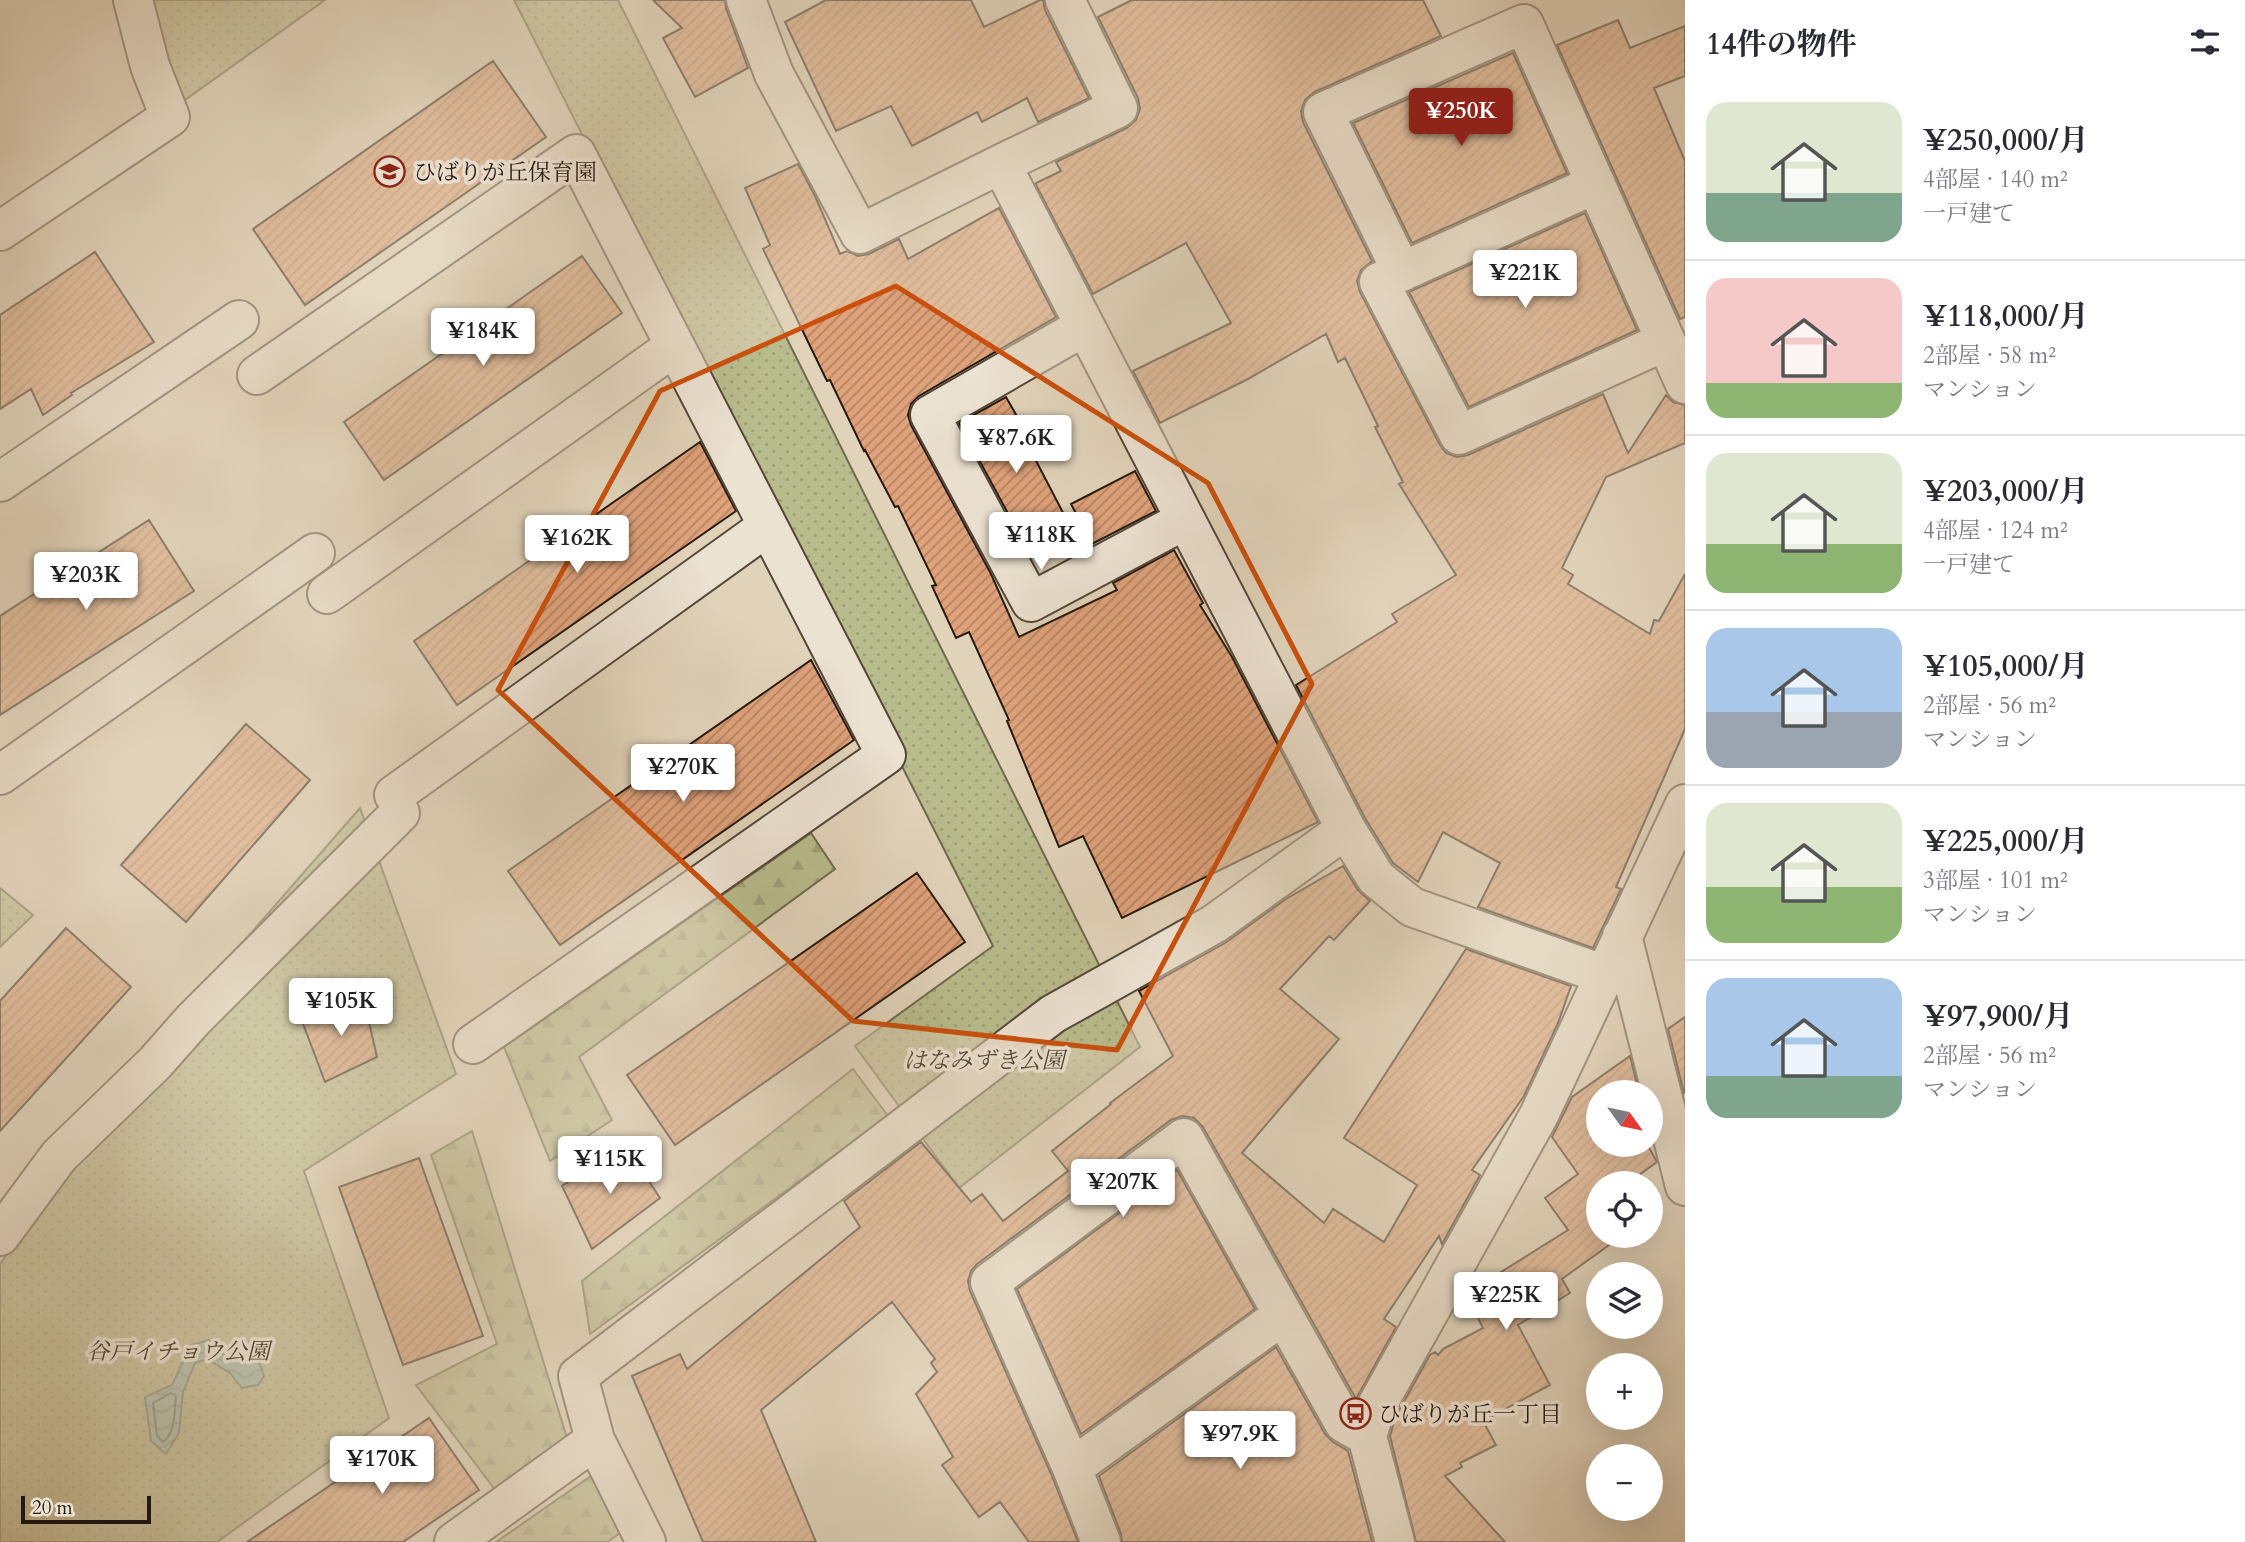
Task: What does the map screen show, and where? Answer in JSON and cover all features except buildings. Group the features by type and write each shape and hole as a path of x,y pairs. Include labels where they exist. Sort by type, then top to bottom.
{"street":[{"path":"0,231 170,117 150,66 133,0"},
{"path":"746,0 774,74 860,234 1118,108 1075,3"},
{"path":"1402,272 1323,112 1524,24 1685,384"},
{"path":"257,375 576,153 886,755 473,1044"},
{"path":"1001,164 1346,829 1376,878 1412,907 1605,975"},
{"path":"1596,184 1379,282 1459,435 1666,341"},
{"path":"0,482 239,320"},
{"path":"1084,326 930,415 1031,602 1185,520"},
{"path":"327,594 676,346"},
{"path":"0,1236 59,1156 155,1063 397,804 768,526"},
{"path":"0,775 315,553"},
{"path":"1395,1542 1367,1436 1376,1407 1539,1115 1685,804"},
{"path":"646,1542 595,1440 578,1376 1053,1014 1214,924 1346,829"},
{"path":"1622,936 1685,1186"},
{"path":"1101,1542 1072,1468 990,1282 1184,1138 1344,1423 1367,1436"},
{"path":"1072,1468 1283,1315"},
{"path":"454,1542 595,1440"}],"highlighted area":[{"path":"896,286 1208,483 1312,684 1117,1050 853,1021 498,690 660,391"}],"green space":[{"path":"139,0 325,0 168,112"},
{"name":"はなみずき公園","path":"514,0 618,0 1140,1047 959,1188 855,1046 993,946"},
{"name":"谷戸イチョウ公園","path":"360,808 456,1074 304,1171 389,1418 217,1542 0,1542 0,1264 163,1034"},
{"path":"811,833 835,869 579,1057 612,1120 550,1161 504,1047"},
{"path":"0,888 33,915 0,947"},
{"path":"853,1069 888,1116 590,1334 582,1281"},
{"path":"472,1131 568,1441 496,1491 416,1385 497,1344 431,1155"},
{"path":"591,1476 620,1533 607,1542 496,1542"}],"water":[{"path":"209,1340 230,1358 242,1361 258,1359 264,1376 258,1385 242,1388 230,1373 207,1359 195,1363 183,1392 179,1433 166,1454 151,1441 145,1397 172,1385 191,1345"}],"place":[{"name":"ひばりが丘保育園","path":"390,172"},
{"name":"ひばりが丘一丁目","path":"1355,1414"}]}
